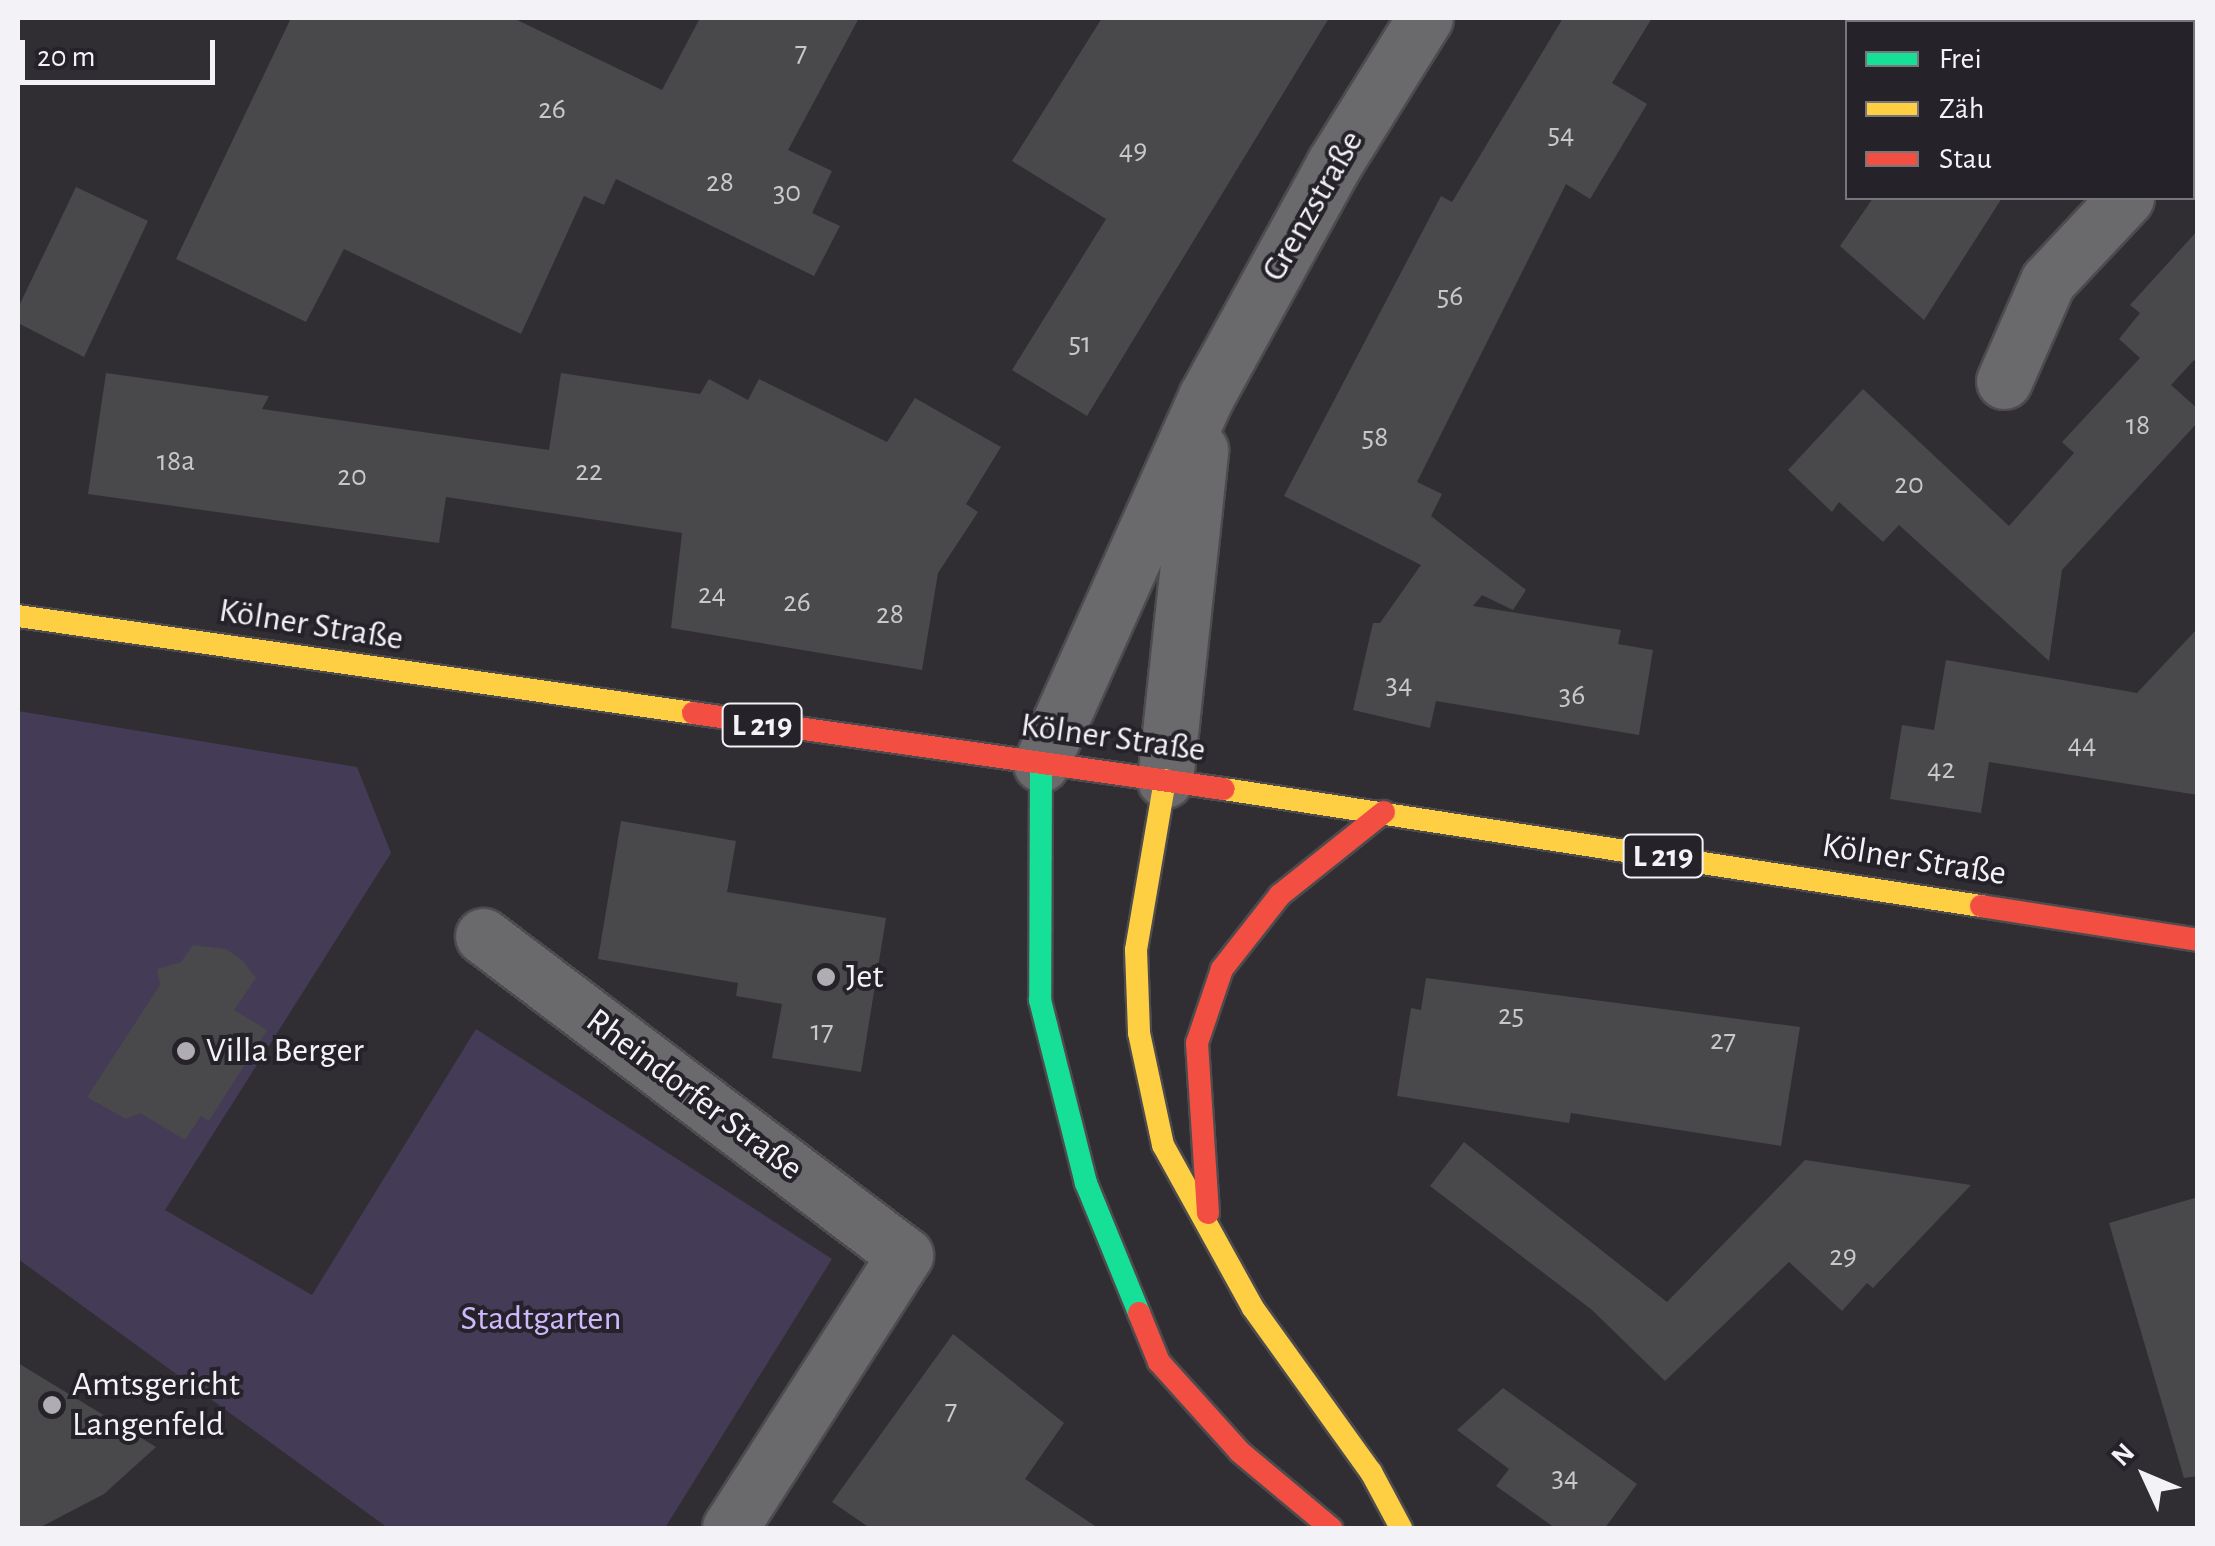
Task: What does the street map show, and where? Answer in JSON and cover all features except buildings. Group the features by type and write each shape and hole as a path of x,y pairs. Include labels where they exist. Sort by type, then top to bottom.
{"main road":[{"name":"Kölner Straße","path":"18,616 1384,812 2198,940"},
{"path":"1041,764 1040,1000 1086,1183 1159,1362 1240,1452 1331,1528"},
{"path":"1165,780 1139,912 1139,1034 1163,1145 1252,1308 1371,1472 1400,1528"},
{"path":"1209,1231 1198,1043 1222,969 1280,895 1384,812"}],"street":[{"name":"Grenzstraße","path":"1041,764 1206,398 1334,164 1425,18"},
{"path":"2004,381 2048,281 2124,200"},
{"name":"Grenzstraße","path":"1165,780 1206,398"},
{"name":"Rheindorfer Straße","path":"483,936 905,1255 730,1528"}],"green space":[{"name":"Stadtgarten","path":"18,711 357,767 391,853 165,1210 312,1295 476,1029 832,1259 665,1528 388,1528 18,1259"}],"traffic: fast":[{"path":"1041,764 1040,1000 1086,1183 1139,1313"}],"traffic: slow":[{"path":"18,616 693,713"},
{"path":"1165,780 1136,950 1139,1033 1163,1145 1253,1308 1371,1472 1401,1528"},
{"path":"1224,789 1981,906"}],"traffic: jam":[{"path":"693,713 1224,789"},
{"path":"1208,1213 1197,1043 1222,969 1280,895 1384,812"},
{"path":"1981,906 2198,940"},
{"path":"1139,1313 1159,1362 1240,1452 1331,1528"}],"place":[{"name":"Jet","path":"826,977"},
{"name":"Villa Berger","path":"186,1051"},
{"name":"Amtsgericht Langenfeld","path":"52,1405"}]}
